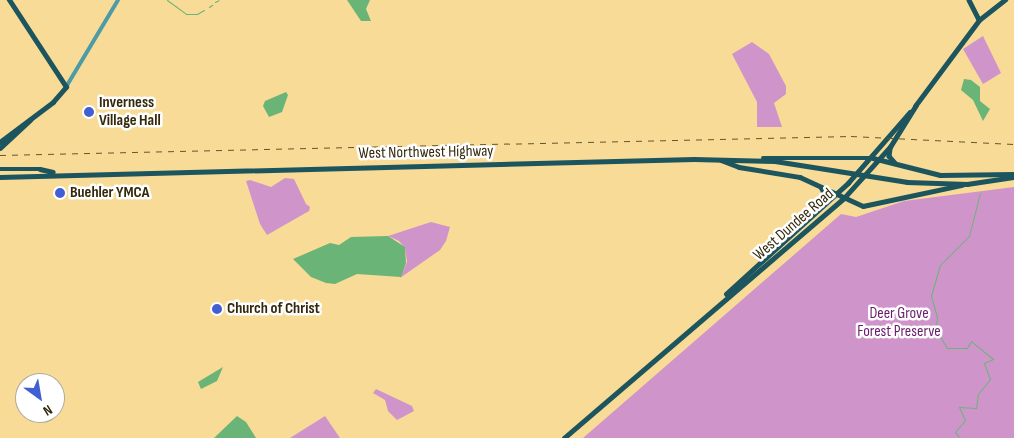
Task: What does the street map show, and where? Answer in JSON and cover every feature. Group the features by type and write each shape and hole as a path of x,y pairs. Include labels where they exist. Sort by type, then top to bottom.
{"main road":[{"path":"0,148 53,102 66,87 10,0"},
{"path":"968,0 979,20"},
{"path":"916,105 979,20 1005,0"},
{"name":"West Dundee Road","path":"719,303 739,281 837,194 873,158 916,105"},
{"name":"West Dundee Road","path":"564,438 857,186 901,133 916,105"},
{"path":"0,142 32,119"},
{"path":"890,147 891,160 902,168"},
{"path":"757,159 873,158 902,168 940,175 1014,175"},
{"path":"718,159 739,167 800,177 844,198 872,206 927,190 1014,175"},
{"name":"West Northwest Highway","path":"0,177 59,174 757,159 907,182 967,184"},
{"path":"0,169 40,169 59,174"},
{"path":"818,184 826,193 825,204"}],"street":[{"path":"66,87 118,0"}],"green space":[{"path":"983,36 1001,73 983,84 963,49"},
{"path":"752,42 769,54 786,86 786,94 774,103 782,127 757,127 757,102 732,54"},
{"path":"285,178 294,179 306,204 310,207 309,211 267,235 260,224 246,181 250,180 271,187"},
{"name":"Deer Grove Forest Preserve","path":"1014,187 1014,438 583,438 841,214 856,217 904,201"},
{"path":"431,222 450,227 446,241 440,250 400,278 407,262 405,248 399,241 388,236"},
{"path":"376,389 412,406 414,411 397,420 388,411 385,400 373,393"},
{"path":"325,416 340,438 290,438"}],"shaded area":[{"path":"347,0 370,0 366,9 371,21 361,21"},
{"path":"964,79 971,80 980,87 980,101 990,109 983,121 973,100 961,90"},
{"path":"286,92 288,95 282,112 269,117 263,106 265,101"},
{"path":"388,236 405,247 406,263 401,277 357,274 335,284 326,283 311,277 293,259 330,243 339,245 351,237"},
{"path":"223,367 217,381 201,389 198,382"},
{"path":"237,416 246,422 256,438 214,438"}],"waterway":[{"path":"167,0 186,14 197,14 204,10"},
{"path":"215,2 219,0"},
{"path":"967,438 960,438 955,432 965,420 959,407 976,408 978,394 990,379 984,363 993,359 971,341 967,348 947,348 936,330 937,317 931,296 940,265 969,236 980,193"}],"railway":[{"path":"0,155 851,136 1014,144"}],"place":[{"name":"Inverness Village Hall","path":"89,112"},
{"name":"Buehler YMCA","path":"60,193"},
{"name":"Church of Christ","path":"217,309"}]}
